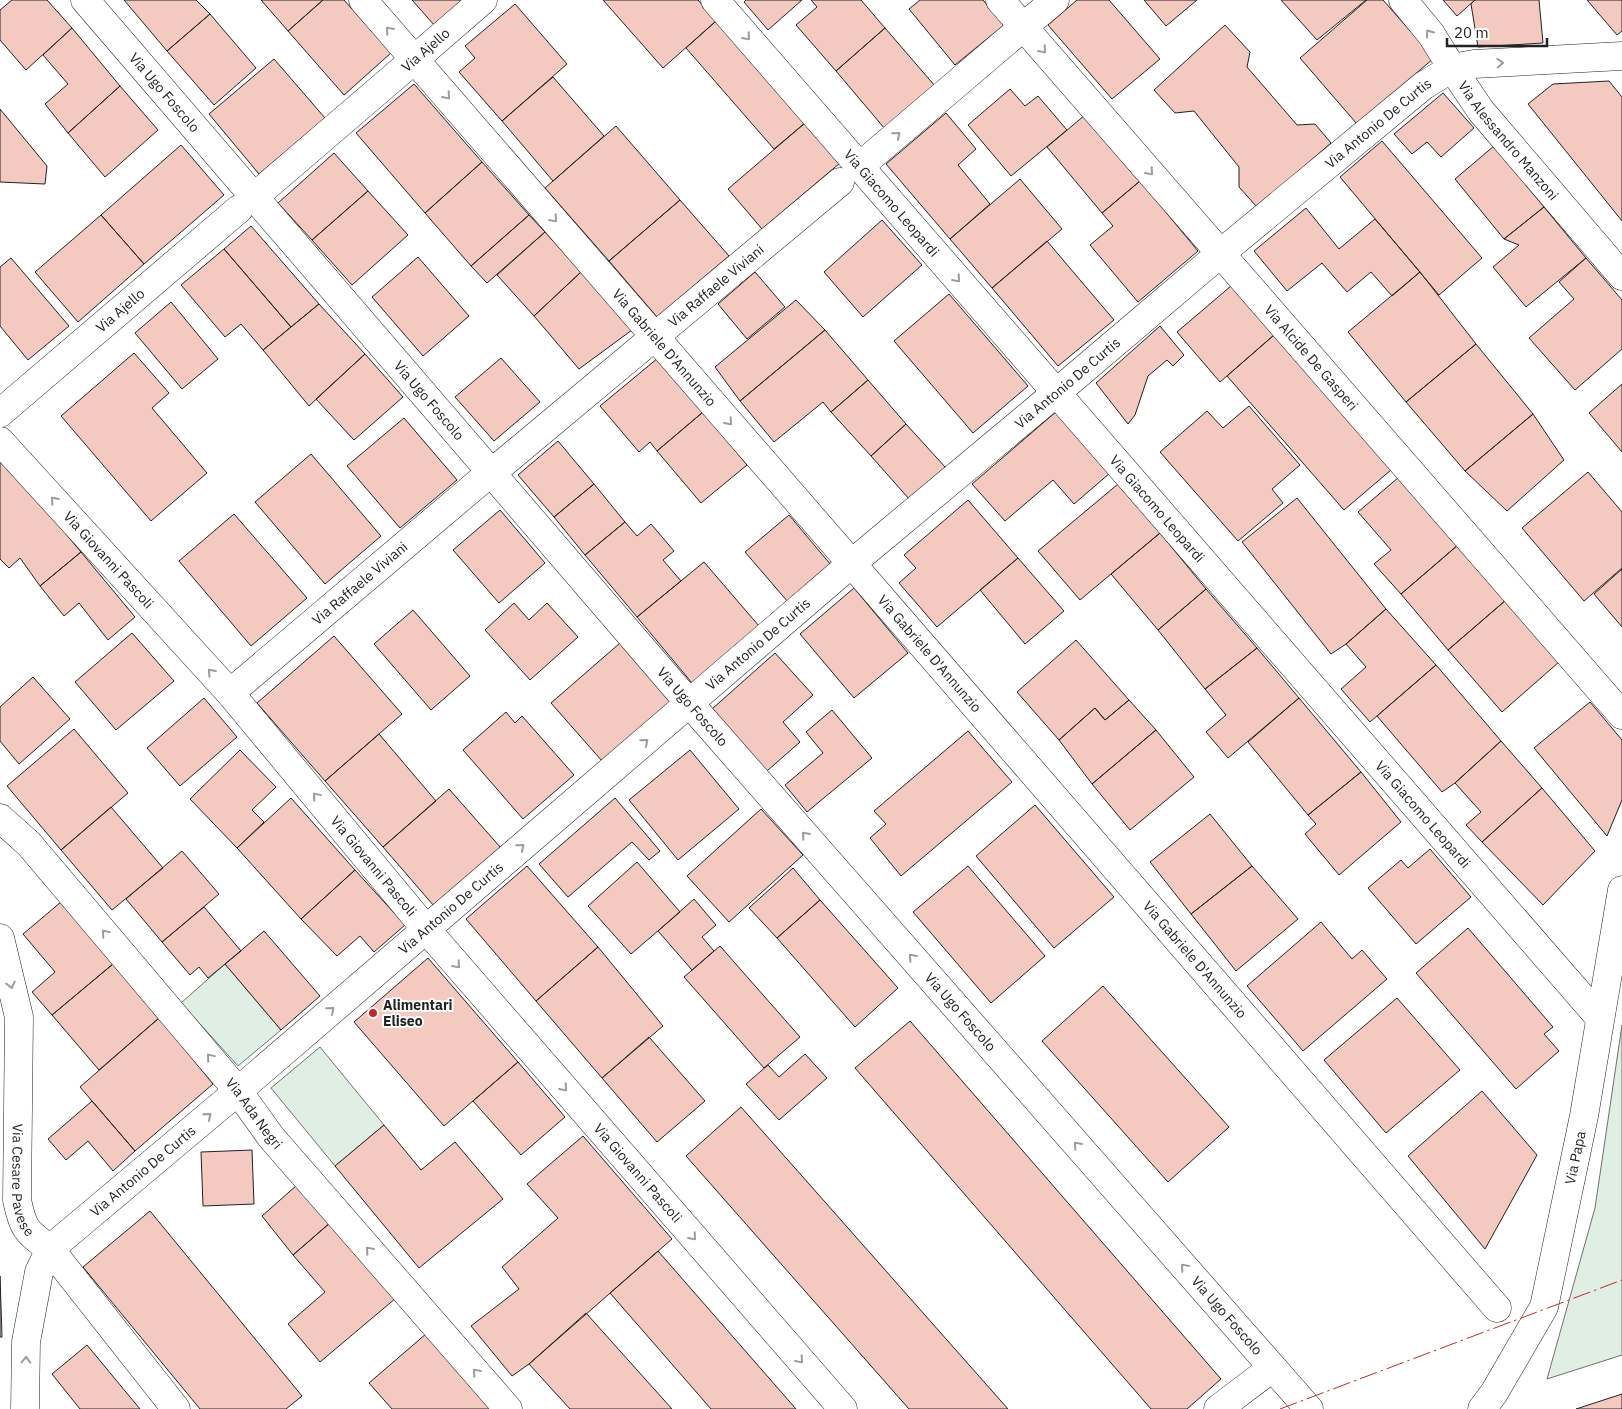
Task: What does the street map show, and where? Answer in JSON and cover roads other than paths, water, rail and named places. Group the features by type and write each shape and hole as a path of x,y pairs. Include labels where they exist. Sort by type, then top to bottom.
{"street":[{"name":"Via Ugo Foscolo","path":"85,0 246,203 496,469 690,704 1309,1409"},
{"name":"Via Gabriele D'Annunzio","path":"363,0 1497,1308"},
{"name":"Via Ajello","path":"0,413 416,60 483,0"},
{"name":"Via Giacomo Leopardi","path":"715,0 850,174 1056,393 1599,1017"},
{"name":"Via Alcide De Gasperi","path":"1000,0 1622,715"},
{"name":"Via Raffaele Viviani","path":"230,693 1055,0"},
{"name":"Via Alessandro Manzoni","path":"1403,0 1431,34 1481,111 1622,276"},
{"path":"1452,68 1474,64 1622,56"},
{"name":"Via Antonio De Curtis","path":"50,1249 238,1091 425,928 690,704 851,564 1423,86 1452,68"},
{"name":"Via Giovanni Pascoli","path":"0,441 230,693 425,928 842,1409"},
{"name":"Via Ada Negri","path":"0,818 29,844 238,1091 271,1137 508,1409"},
{"name":"Via Papa","path":"1482,1409 1494,1393 1544,1307 1558,1249 1584,1116 1599,1017 1605,996 1622,890"},
{"name":"Via Cesare Pavese","path":"0,938 19,1017 17,1200 22,1222 29,1233 50,1249 39,1272 26,1342 25,1409"},
{"path":"50,1249 176,1409"},
{"path":"1218,1409 1272,1368"}],"place":[{"name":"Alimentari Eliseo","path":"373,1013"}]}
